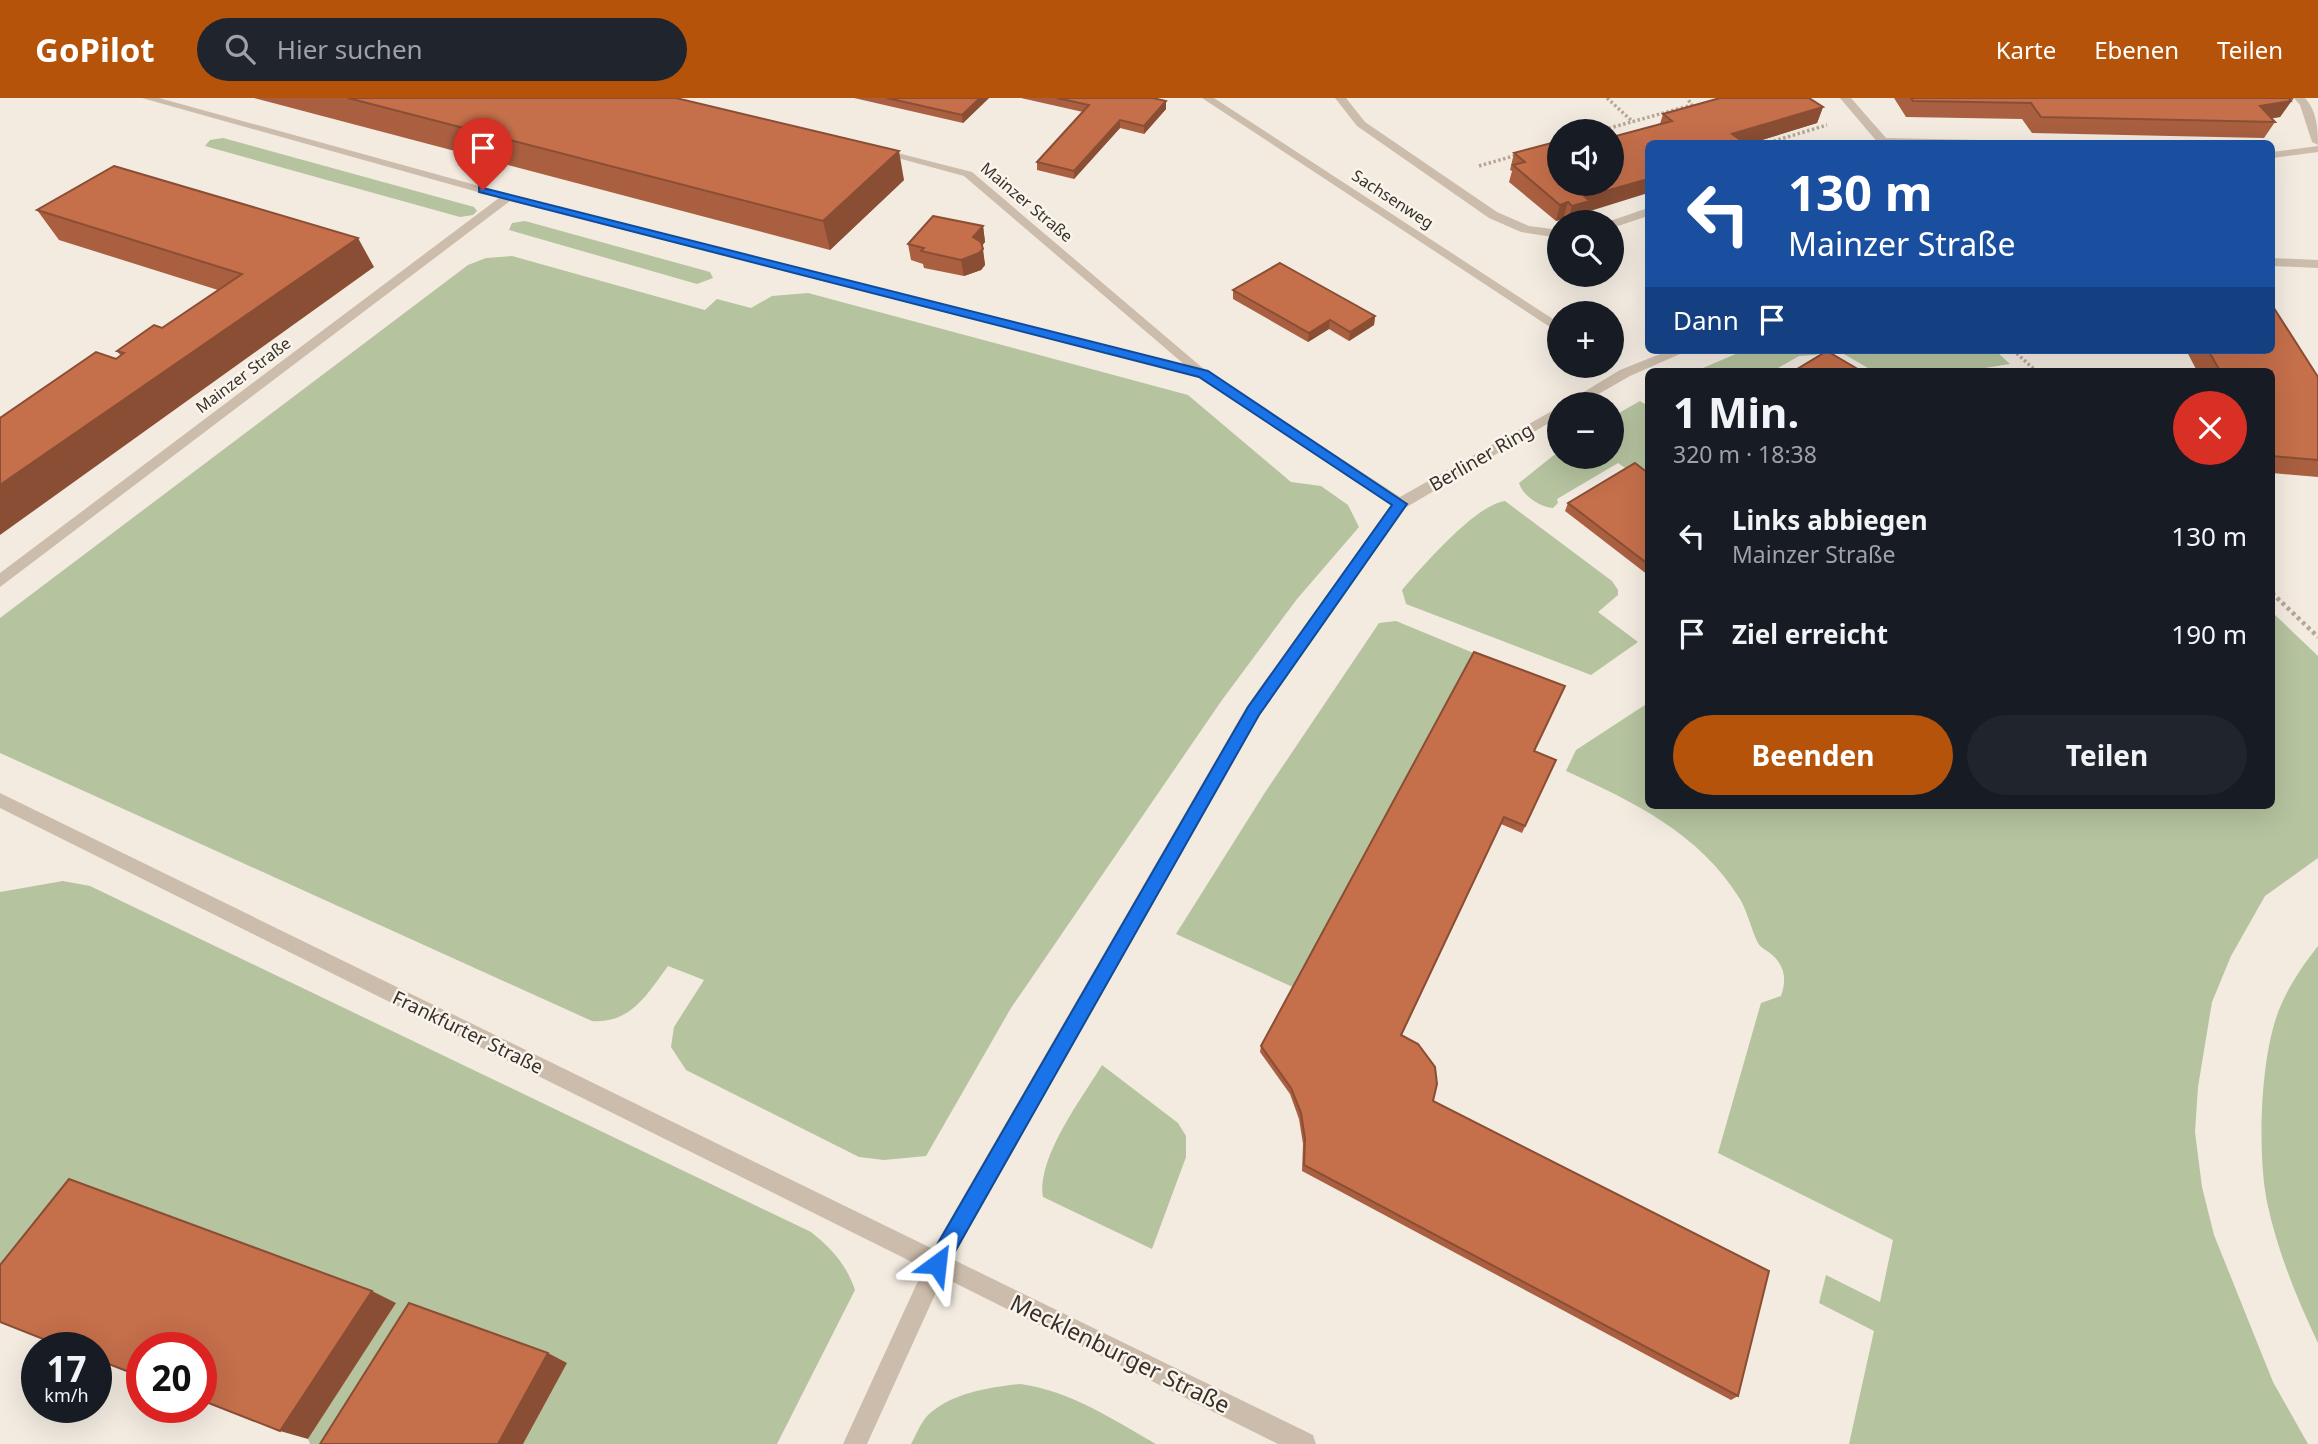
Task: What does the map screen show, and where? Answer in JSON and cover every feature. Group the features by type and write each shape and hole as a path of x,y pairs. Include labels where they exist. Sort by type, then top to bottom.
{"lane":[{"name":"Mainzer Straße","path":"147,98 508,197 1203,374"},
{"name":"Sachsenweg","path":"1208,98 1547,321"},
{"path":"1340,98 1362,124 1493,215 1513,227 1547,233"},
{"path":"1845,98 1882,140"},
{"path":"2299,98 2305,104 2318,142"},
{"name":"Mainzer Straße","path":"864,148 968,174 1203,374 1400,504"},
{"path":"2275,148 2318,149"},
{"path":"2275,155 2318,149"},
{"name":"Mainzer Straße","path":"0,581 508,197"},
{"path":"1624,220 1645,213"},
{"path":"2275,262 2318,264"},
{"path":"1592,392 1625,373 1672,354"},
{"name":"Berliner Ring","path":"855,1444 937,1264 1253,711 1400,504 1547,418"},
{"name":"Frankfurter Straße","path":"0,800 937,1264"},
{"name":"Mecklenburger Straße","path":"937,1264 1304,1444"}],"path":[{"path":"1607,98 1633,121"},
{"path":"1624,124 1692,105 1687,98"},
{"path":"1779,140 1862,118"},
{"path":"1467,169 1520,154"},
{"path":"2017,354 2033,368"},
{"path":"2275,596 2318,637"}],"green space":[{"path":"223,138 474,207 477,211 473,215 460,217 205,146 210,140"},
{"path":"525,221 710,272 713,278 697,284 509,230 512,223"},
{"path":"512,256 705,310 717,299 751,308 772,296 808,293 1188,395 1291,482 1321,486 1348,505 1359,527 1297,599 1222,700 1011,1008 926,1156 884,1160 859,1157 686,1070 671,1047 674,1027 704,980 668,966 645,996 628,1012 606,1021 592,1021 0,753 0,618 468,265 486,258"},
{"path":"1736,354 1818,354 1799,356 1778,368 1703,368"},
{"path":"1844,354 1999,354 2010,364 1985,368 1868,368"},
{"path":"1640,401 1645,404 1645,482 1624,467 1624,410"},
{"path":"1547,461 1547,469 1608,469 1557,499 1558,503 1553,508 1528,496 1519,483"},
{"path":"1505,501 1612,581 1618,590 1618,595 1598,612 1638,642 1591,675 1406,604 1402,590 1436,552 1479,513"},
{"path":"2275,615 2318,656 2318,858 2265,896 2231,956 2212,1002 2198,1087 2195,1132 2202,1187 2214,1235 2273,1382 2308,1444 1849,1444 1874,1331 1819,1303 1826,1275 1880,1302 1893,1240 1718,1153 1761,1003 1781,996 1784,984 1782,967 1758,943 1740,899 1724,876 1705,856 1663,822 1566,771 1576,750 1645,705 1645,809 2275,809"},
{"path":"1396,621 1505,666 1295,988 1176,934 1264,794 1379,623"},
{"path":"63,881 90,886 811,1232 838,1258 855,1290 777,1444 310,1444 308,1439 395,1304 0,1321 0,892"},
{"path":"2318,946 2318,1343 2288,1274 2271,1220 2264,1181 2261,1130 2265,1075 2274,1025 2289,989"},
{"path":"1102,1065 1178,1123 1186,1136 1186,1157 1152,1249 1043,1197 1043,1181 1053,1147"},
{"path":"1020,1384 1074,1399 1156,1444 911,1444 925,1418 937,1407 959,1396 984,1389"}],"building":[{"path":"348,98 676,98 899,151 823,221"},
{"path":"887,98 980,98 962,115"},
{"path":"1057,98 1153,98 1166,101 1144,126 1120,120 1074,171 1037,162 1089,105"},
{"path":"1720,98 1809,98 1823,107 1732,134 1740,140 1645,140 1645,180 1624,186 1624,134 1672,121 1663,114"},
{"path":"1911,98 2289,98 2291,101 2260,106 2275,122 2041,117 2031,103 1913,101"},
{"path":"1547,144 1547,194 1513,165 1525,162 1514,153"},
{"path":"114,166 358,238 0,485 0,418 96,352 116,359 124,353 117,351 154,325 162,328 242,274 37,210"},
{"path":"1549,196 1588,196 1585,197 1590,201 1572,206 1568,202 1560,205"},
{"path":"933,216 983,226 973,237 981,242 983,249 961,260 921,251 924,248 908,244"},
{"path":"1280,263 1375,316 1350,332 1330,320 1309,333 1233,290"},
{"path":"2275,310 2318,377 2318,460 2275,456 2275,368 2218,368 2210,354 2275,354"},
{"path":"1822,354 1832,354 1856,368 1799,368"},
{"path":"1635,463 1645,471 1645,562 1568,503"},
{"path":"1474,652 1565,686 1534,751 1556,760 1525,826 1504,817 1401,1035 1418,1044 1435,1067 1437,1084 1433,1101 1769,1271 1738,1396 1304,1165 1305,1139 1301,1113 1291,1088 1261,1046"},
{"path":"69,1179 372,1291 280,1431 217,1406 217,1332 126,1332 126,1371 112,1365 112,1332 25,1332 0,1322 0,1265"},
{"path":"409,1303 548,1353 498,1444 320,1444"}],"route":[{"path":"483,190 1203,374 1400,504 1253,711 937,1264"}]}
